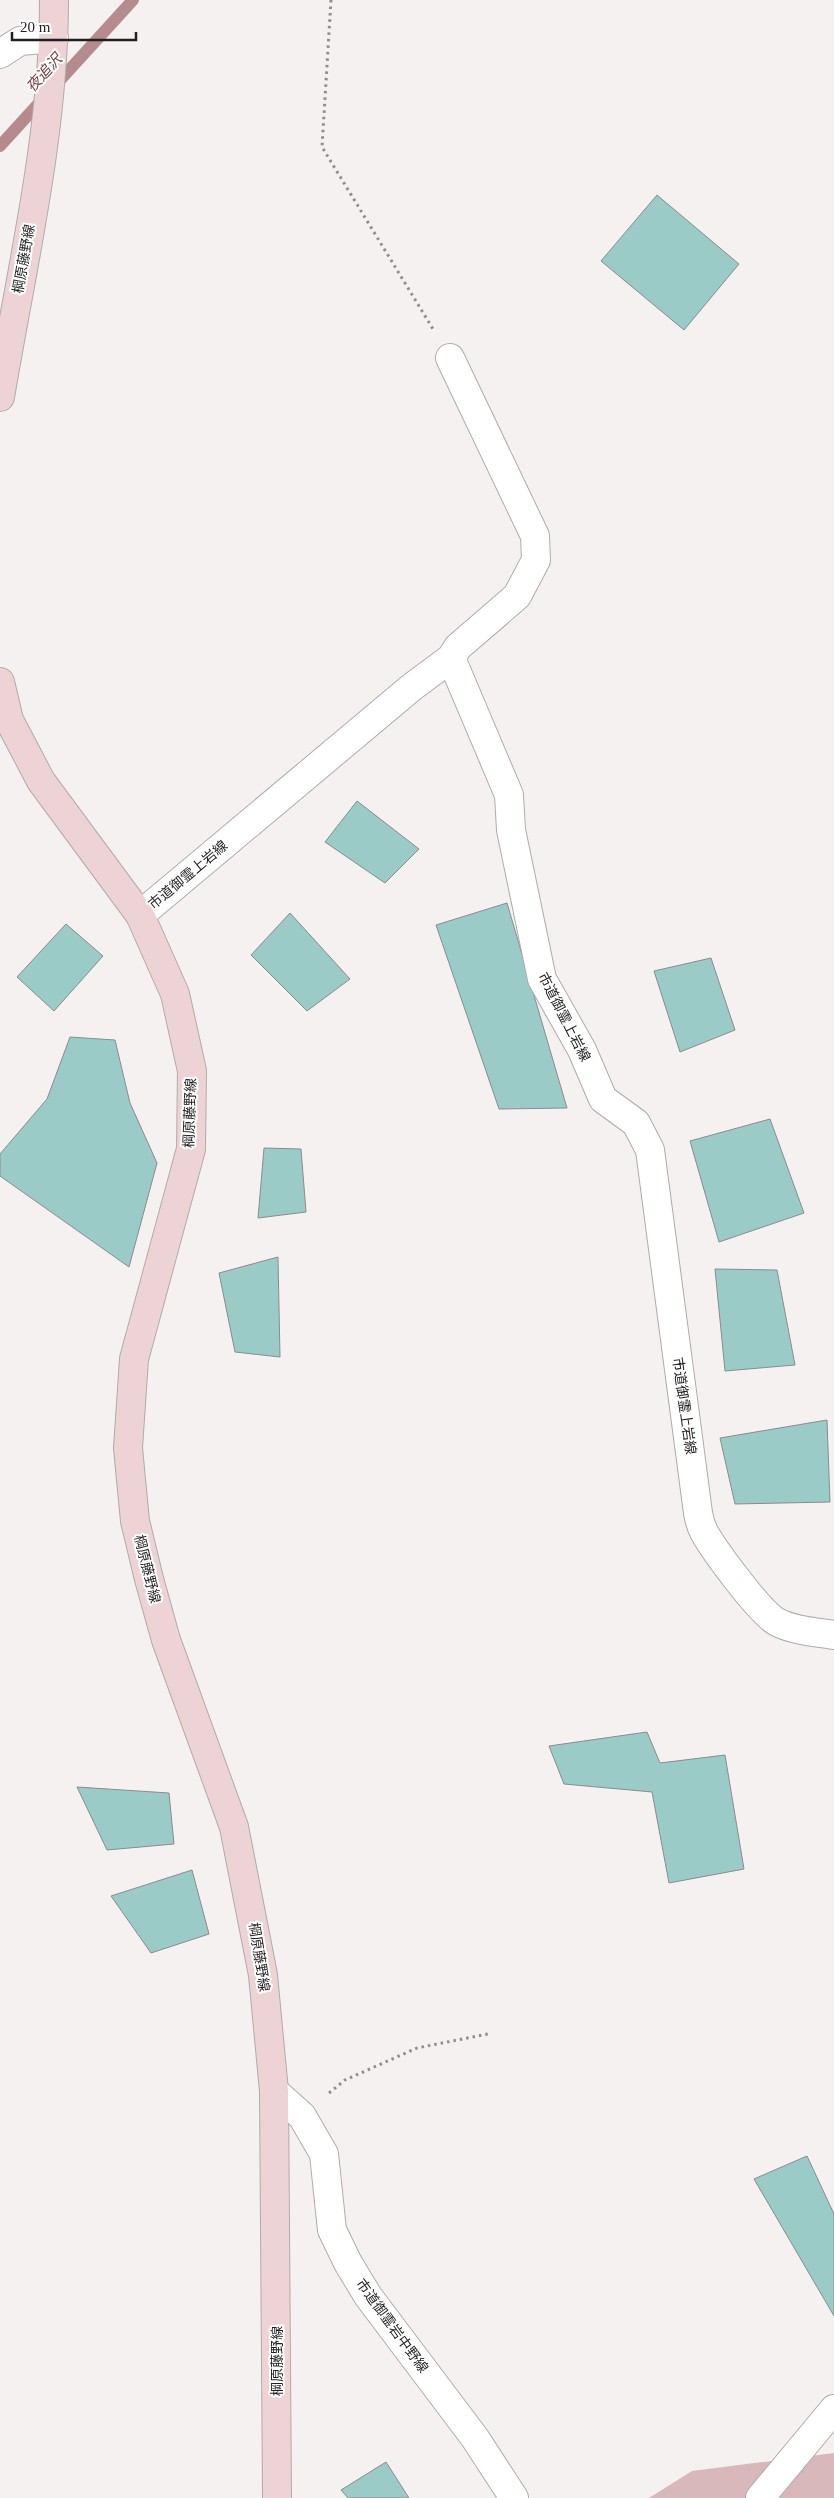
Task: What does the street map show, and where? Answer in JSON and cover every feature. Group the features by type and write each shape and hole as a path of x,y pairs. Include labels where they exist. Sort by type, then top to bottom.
{"main road":[{"name":"棡原藤野線","path":"0,397 47,122 53,46 54,0"},
{"name":"棡原藤野線","path":"0,682 10,720 41,781 140,915 176,994 192,1071 191,1149 134,1359 128,1448 135,1520 166,1640 234,1827 263,1975 274,2091 277,2498"}],"street":[{"path":"0,54 20,41 53,46"},
{"path":"450,358 536,536 536,560 516,596 458,646 451,658"},
{"name":"市道御霊上岩線","path":"140,915 412,687 451,658 509,795 511,830 542,978 582,1050 603,1099 636,1123 650,1150 698,1513 703,1530 761,1607 776,1622 809,1632 834,1635"},
{"name":"市道御霊岩中野線","path":"274,2091 302,2116 324,2154 332,2230 348,2263 368,2296 475,2438 514,2498"},
{"path":"760,2498 834,2409"}],"path":[{"path":"330,0 322,147 450,358"},
{"path":"302,2116 345,2080 417,2048 488,2034"}],"shaded area":[{"path":"834,2453 834,2498 649,2498 692,2471"}],"building":[{"path":"657,195 739,264 684,330 601,261"},
{"path":"357,801 419,849 385,883 325,842"},
{"path":"507,903 567,1108 499,1109 436,925"},
{"path":"290,913 350,979 307,1011 251,955"},
{"path":"66,924 103,956 54,1011 17,977"},
{"path":"711,958 735,1030 680,1052 654,971"},
{"path":"70,1037 115,1040 130,1103 157,1163 129,1267 0,1176 0,1154 47,1099"},
{"path":"770,1119 804,1213 719,1242 690,1141"},
{"path":"264,1148 301,1149 306,1212 258,1218"},
{"path":"278,1257 280,1357 235,1352 219,1273"},
{"path":"715,1269 777,1270 795,1365 725,1371"},
{"path":"827,1420 830,1502 735,1504 720,1438"},
{"path":"647,1732 660,1763 725,1755 744,1869 669,1883 652,1792 564,1784 549,1746"},
{"path":"77,1787 169,1793 174,1844 107,1850"},
{"path":"192,1870 209,1934 151,1953 111,1896"},
{"path":"807,2156 834,2214 834,2316 754,2179"},
{"path":"386,2462 409,2498 348,2498 341,2490"}],"waterway":[{"name":"夜追沢","path":"0,146 133,0"}]}
